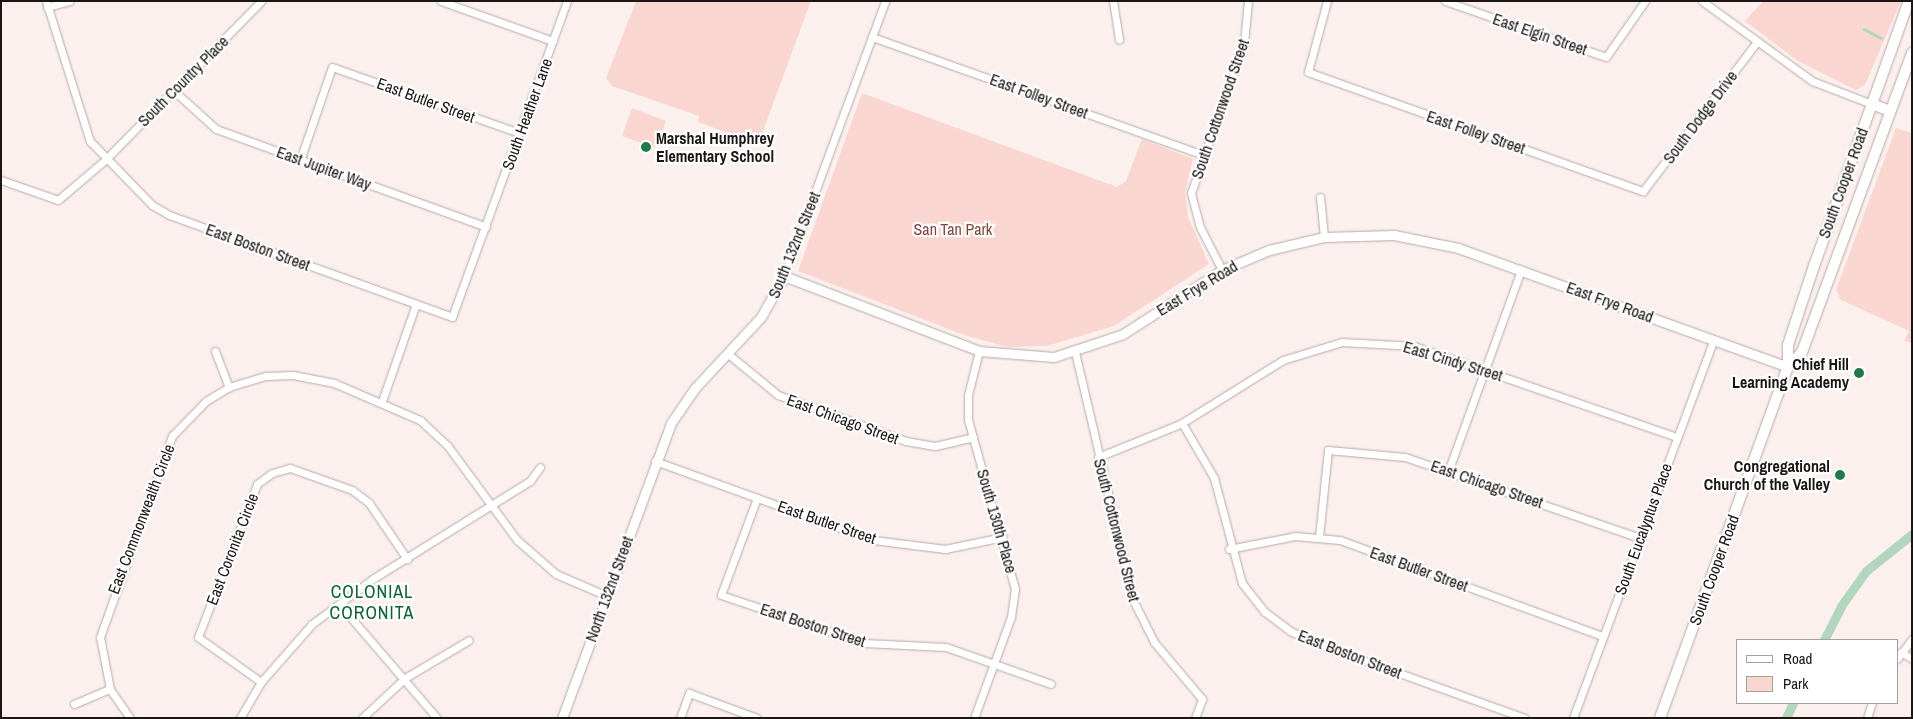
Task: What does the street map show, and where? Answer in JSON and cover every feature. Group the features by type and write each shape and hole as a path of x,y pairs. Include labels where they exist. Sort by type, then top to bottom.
{"main road":[{"name":"South Cooper Road","path":"1660,718 1788,367 1788,345 1804,297 1910,1"},
{"name":"South Cooper Road","path":"1788,367 1802,352 1912,53"},
{"path":"1872,104 1890,111"},
{"path":"1804,297 1820,302"}],"street":[{"path":"46,4 69,1"},
{"name":"South Country Place","path":"105,160 261,1"},
{"path":"440,1 553,41"},
{"name":"South Heather Lane","path":"486,228 568,1"},
{"name":"South 132nd Street","path":"656,461 679,410 727,353 761,317 784,276 885,1"},
{"path":"1113,1 1118,40"},
{"name":"South Cottonwood Street","path":"1222,270 1200,227 1191,193 1206,156 1244,43 1248,1"},
{"name":"East Folley Street","path":"1327,1 1308,72 1643,191"},
{"name":"East Elgin Street","path":"1445,1 1606,57 1645,1"},
{"path":"1702,1 1756,43 1812,81 1872,104"},
{"name":"East Boston Street","path":"46,4 84,127 105,160 169,216 452,317 486,228"},
{"name":"East Folley Street","path":"872,37 1206,156"},
{"name":"South Dodge Drive","path":"1643,191 1756,43"},
{"name":"East Butler Street","path":"300,160 332,67 520,133"},
{"name":"East Jupiter Way","path":"173,90 216,128 486,228"},
{"path":"1,180 58,200 105,160"},
{"path":"1320,197 1324,237"},
{"name":"East Frye Road","path":"784,276 979,351 1031,357 1075,352 1122,334 1222,270 1276,248 1324,237 1412,237 1521,270 1788,367"},
{"path":"1449,470 1521,270"},
{"path":"382,401 416,304"},
{"name":"South Eucalyptus Place","path":"1573,718 1714,339"},
{"name":"East Cindy Street","path":"1098,457 1182,423 1283,360 1342,342 1414,346 1677,438"},
{"path":"215,351 229,387"},
{"name":"South 130th Place","path":"974,718 996,663 1015,596 1003,537 973,437 968,395 979,351"},
{"name":"South Cottonwood Street","path":"1075,352 1132,600 1154,642 1202,698 1196,718"},
{"name":"East Chicago Street","path":"727,353 778,395 906,441 935,446 973,437"},
{"name":"East Commonwealth Circle","path":"130,718 110,689 100,637 105,614 172,436 206,401 229,387 266,376 293,375 334,383 382,401 420,420 447,444 490,506 542,564 607,596"},
{"name":"East Boston Street","path":"1182,423 1214,478 1229,549 1242,583 1265,612 1290,631 1524,718"},
{"name":"East Chicago Street","path":"1319,537 1328,450 1405,456 1640,538"},
{"name":"East Butler Street","path":"656,461 757,498 893,544 945,550 1003,537"},
{"name":"North 132nd Street","path":"562,718 656,461"},
{"path":"240,718 261,682 306,630 407,559 530,481 540,467"},
{"name":"East Coronita Circle","path":"261,682 198,637 257,484 272,473 290,468 352,490 369,503 407,559"},
{"name":"East Boston Street","path":"757,498 721,595 864,644 946,647 996,663 1051,684"},
{"name":"East Butler Street","path":"1229,549 1280,538 1319,537 1340,540 1603,636"},
{"path":"340,605 405,678 437,718"},
{"path":"1898,657 1912,638"},
{"path":"362,718 405,678 469,640"},
{"path":"1901,652 1912,659"},
{"path":"74,704 110,689"},
{"path":"680,718 689,692 758,718"},
{"path":"1867,718 1872,704"}],"green space":[{"path":"636,1 811,1 760,139 752,142 698,122 699,116 612,86 606,78"},
{"path":"1763,1 1901,1 1865,85 1856,90 1798,61 1745,21"},
{"name":"San Tan Park","path":"862,93 1117,187 1126,181 1142,139 1193,159 1185,192 1188,217 1209,264 1114,326 1047,346 1008,347 964,335 798,271"},
{"path":"632,108 666,121 656,148 622,136"},
{"path":"1896,128 1912,133 1912,343 1904,341 1909,331 1841,300 1836,290"}],"waterway":[{"path":"1864,29 1881,38"},
{"path":"1824,639 1841,606 1866,571 1912,534"},
{"path":"1786,718 1793,704"}],"place":[{"name":"Marshal Humphrey Elementary School","path":"646,147"},
{"name":"Chief Hill Learning Academy","path":"1859,373"},
{"name":"Congregational Church of the Valley","path":"1840,475"}],"district":[{"name":"COLONIAL CORONITA","path":"372,603"}]}
